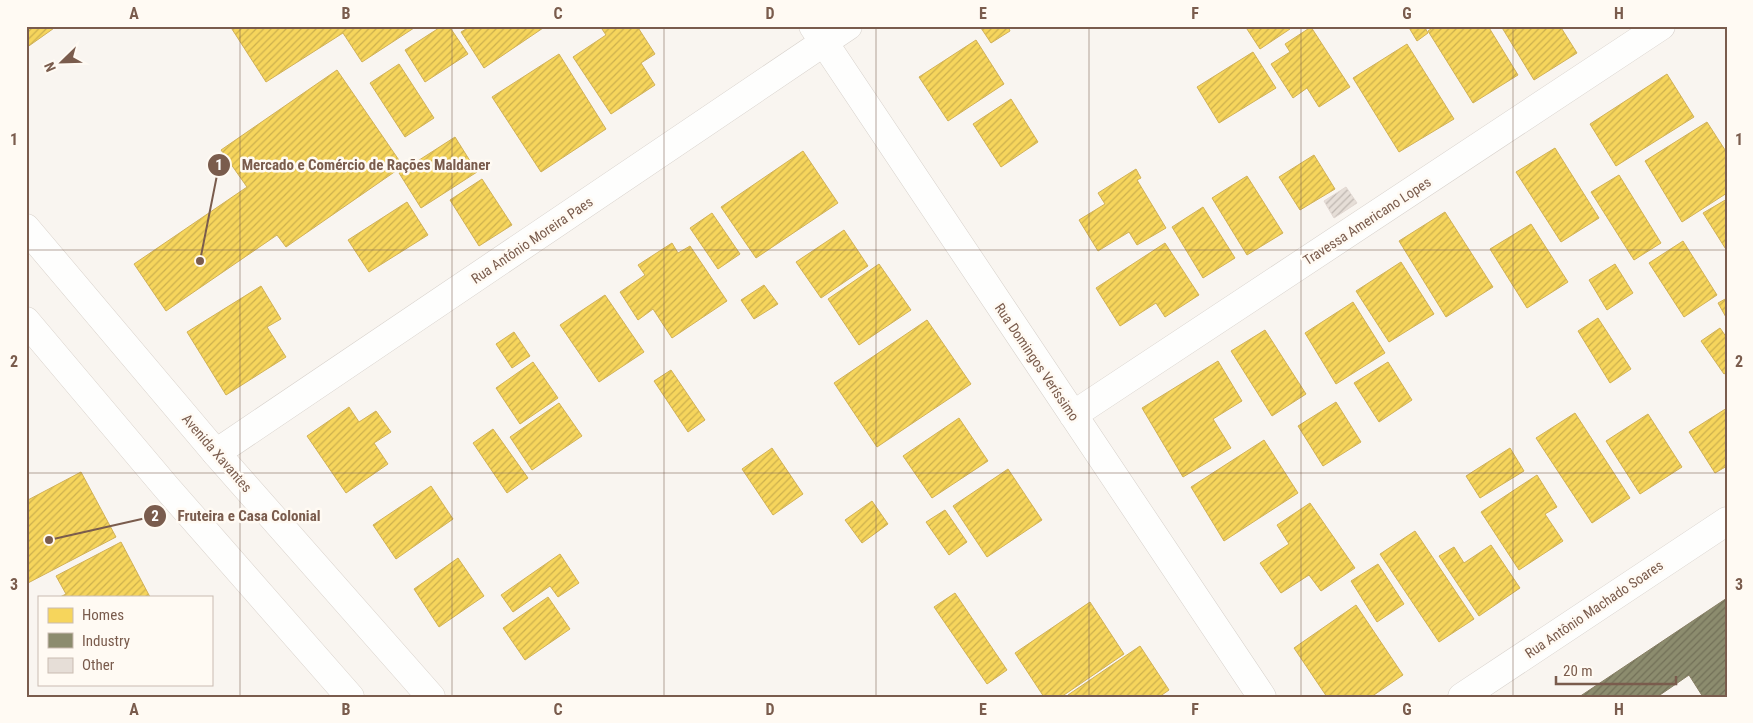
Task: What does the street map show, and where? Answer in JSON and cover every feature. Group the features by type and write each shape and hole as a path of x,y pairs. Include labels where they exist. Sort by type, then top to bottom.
{"street":[{"name":"Rua Antônio Moreira Paes","path":"216,453 818,34 848,26"},
{"name":"Travessa Americano Lopes","path":"1073,415 1661,26"},
{"name":"Rua Domingos Veríssimo","path":"818,34 1262,697"},
{"name":"Avenida Xavantes","path":"26,228 216,453 431,697"},
{"path":"26,320 166,487 350,697"},
{"name":"Rua Antônio Machado Soares","path":"1462,697 1727,521"}],"building: Homes":[{"path":"26,26 57,26 26,48"},
{"path":"230,26 417,26 362,62 343,33 266,82"},
{"path":"442,26 449,26 468,54 425,82 405,50"},
{"path":"471,26 546,26 484,68 461,32"},
{"path":"600,26 637,26 655,54 641,63 655,85 611,114 573,57 606,35"},
{"path":"984,26 1008,26 1010,31 991,43 981,28"},
{"path":"1245,26 1288,26 1290,29 1260,49"},
{"path":"1408,26 1424,26 1428,33 1417,41"},
{"path":"1435,26 1488,26 1518,75 1473,103 1428,31"},
{"path":"1501,26 1560,26 1577,53 1534,80"},
{"path":"1311,27 1350,87 1319,107 1307,88 1293,98 1271,64 1290,52 1285,44"},
{"path":"976,40 1004,84 948,121 919,77"},
{"path":"1407,44 1454,119 1399,152 1353,78"},
{"path":"1253,52 1276,88 1219,123 1197,87"},
{"path":"559,54 606,129 541,172 492,97"},
{"path":"399,64 434,118 405,137 370,83"},
{"path":"337,70 403,166 286,247 277,235 166,311 134,264 247,187 221,150"},
{"path":"1667,74 1694,117 1616,166 1590,124"},
{"path":"1011,99 1038,142 1001,167 973,124"},
{"path":"1707,122 1727,153 1727,193 1682,222 1645,161"},
{"path":"455,137 477,172 421,208 399,173"},
{"path":"1555,148 1599,218 1561,242 1516,172"},
{"path":"803,151 838,203 756,258 721,207"},
{"path":"1314,155 1335,189 1300,210 1279,177"},
{"path":"1136,169 1141,178 1137,180 1166,228 1137,245 1129,232 1098,251 1079,220 1105,204 1098,193"},
{"path":"1619,175 1661,243 1634,260 1591,192"},
{"path":"1247,176 1283,233 1247,255 1212,198"},
{"path":"482,179 512,225 479,246 450,200"},
{"path":"1727,199 1727,251 1703,213"},
{"path":"407,202 428,235 369,272 348,240"},
{"path":"1203,207 1235,258 1203,278 1172,227"},
{"path":"1445,212 1493,287 1446,317 1399,241"},
{"path":"712,213 740,254 718,269 690,228"},
{"path":"1531,224 1568,282 1527,308 1490,249"},
{"path":"844,230 868,266 821,298 796,262"},
{"path":"1683,241 1717,295 1684,317 1649,263"},
{"path":"672,243 678,253 690,246 727,301 672,338 653,309 638,320 620,292 645,275 638,265"},
{"path":"1165,243 1199,295 1165,317 1156,303 1120,326 1096,288"},
{"path":"1401,262 1434,314 1389,342 1356,291"},
{"path":"879,264 911,310 859,345 828,299"},
{"path":"1615,264 1633,293 1607,310 1589,280"},
{"path":"764,285 778,304 754,319 741,300"},
{"path":"261,286 281,319 267,327 286,357 226,395 187,332"},
{"path":"605,295 644,352 599,382 560,325"},
{"path":"1727,298 1727,319 1718,303"},
{"path":"1353,302 1385,353 1336,384 1305,333"},
{"path":"1598,318 1631,369 1610,383 1578,331"},
{"path":"927,320 971,384 877,447 834,383"},
{"path":"1720,328 1727,338 1727,372 1724,374 1701,341"},
{"path":"1265,330 1306,394 1272,416 1231,351"},
{"path":"514,332 530,356 512,368 496,344"},
{"path":"1218,361 1242,401 1213,419 1231,448 1183,477 1142,408"},
{"path":"533,362 558,398 520,424 496,388"},
{"path":"1388,362 1412,400 1379,422 1354,383"},
{"path":"671,370 705,420 688,432 654,381"},
{"path":"1336,402 1361,442 1323,466 1298,426"},
{"path":"559,403 582,436 532,470 510,437"},
{"path":"349,407 359,422 376,411 391,432 374,443 388,464 346,493 307,436"},
{"path":"1727,408 1727,466 1715,473 1689,432"},
{"path":"1575,413 1630,498 1592,523 1536,438"},
{"path":"1648,414 1682,467 1640,494 1606,441"},
{"path":"959,418 988,461 932,498 903,456"},
{"path":"493,429 528,478 507,493 473,443"},
{"path":"1264,440 1298,493 1224,541 1191,487"},
{"path":"772,448 803,494 773,515 742,469"},
{"path":"1510,448 1524,471 1480,498 1466,476"},
{"path":"1008,469 1042,520 987,557 953,506"},
{"path":"81,472 116,537 26,584 26,501"},
{"path":"1537,475 1557,507 1545,514 1563,541 1519,570 1481,512"},
{"path":"431,486 453,519 396,559 373,525"},
{"path":"872,501 888,524 862,543 845,520"},
{"path":"1310,503 1355,568 1321,591 1309,575 1281,593 1260,563 1289,544 1277,525"},
{"path":"945,510 967,542 949,555 926,522"},
{"path":"1415,531 1474,619 1439,642 1380,554"},
{"path":"121,542 149,596 62,596 66,594 56,576"},
{"path":"1491,545 1520,588 1479,616 1439,556 1454,547 1464,563"},
{"path":"560,554 579,583 558,597 550,586 513,612 501,595"},
{"path":"458,558 484,596 439,627 414,589"},
{"path":"1378,564 1404,604 1377,622 1351,581"},
{"path":"955,593 1007,670 987,684 934,607"},
{"path":"548,597 570,629 525,660 503,628"},
{"path":"1090,602 1124,654 1061,697 1044,697 1015,653"},
{"path":"1356,605 1403,675 1371,697 1327,697 1294,648"},
{"path":"1140,646 1169,690 1159,697 1070,697 1068,695"}],"building: Industry":[{"path":"1727,598 1727,697 1703,697 1689,675 1657,697 1579,697"}],"building: Other":[{"path":"1346,187 1357,203 1334,218 1324,201"}],"place":[{"name":"Mercado e Comércio de Rações Maldaner","path":"200,261"},
{"name":"Fruteira e Casa Colonial","path":"49,540"}]}
